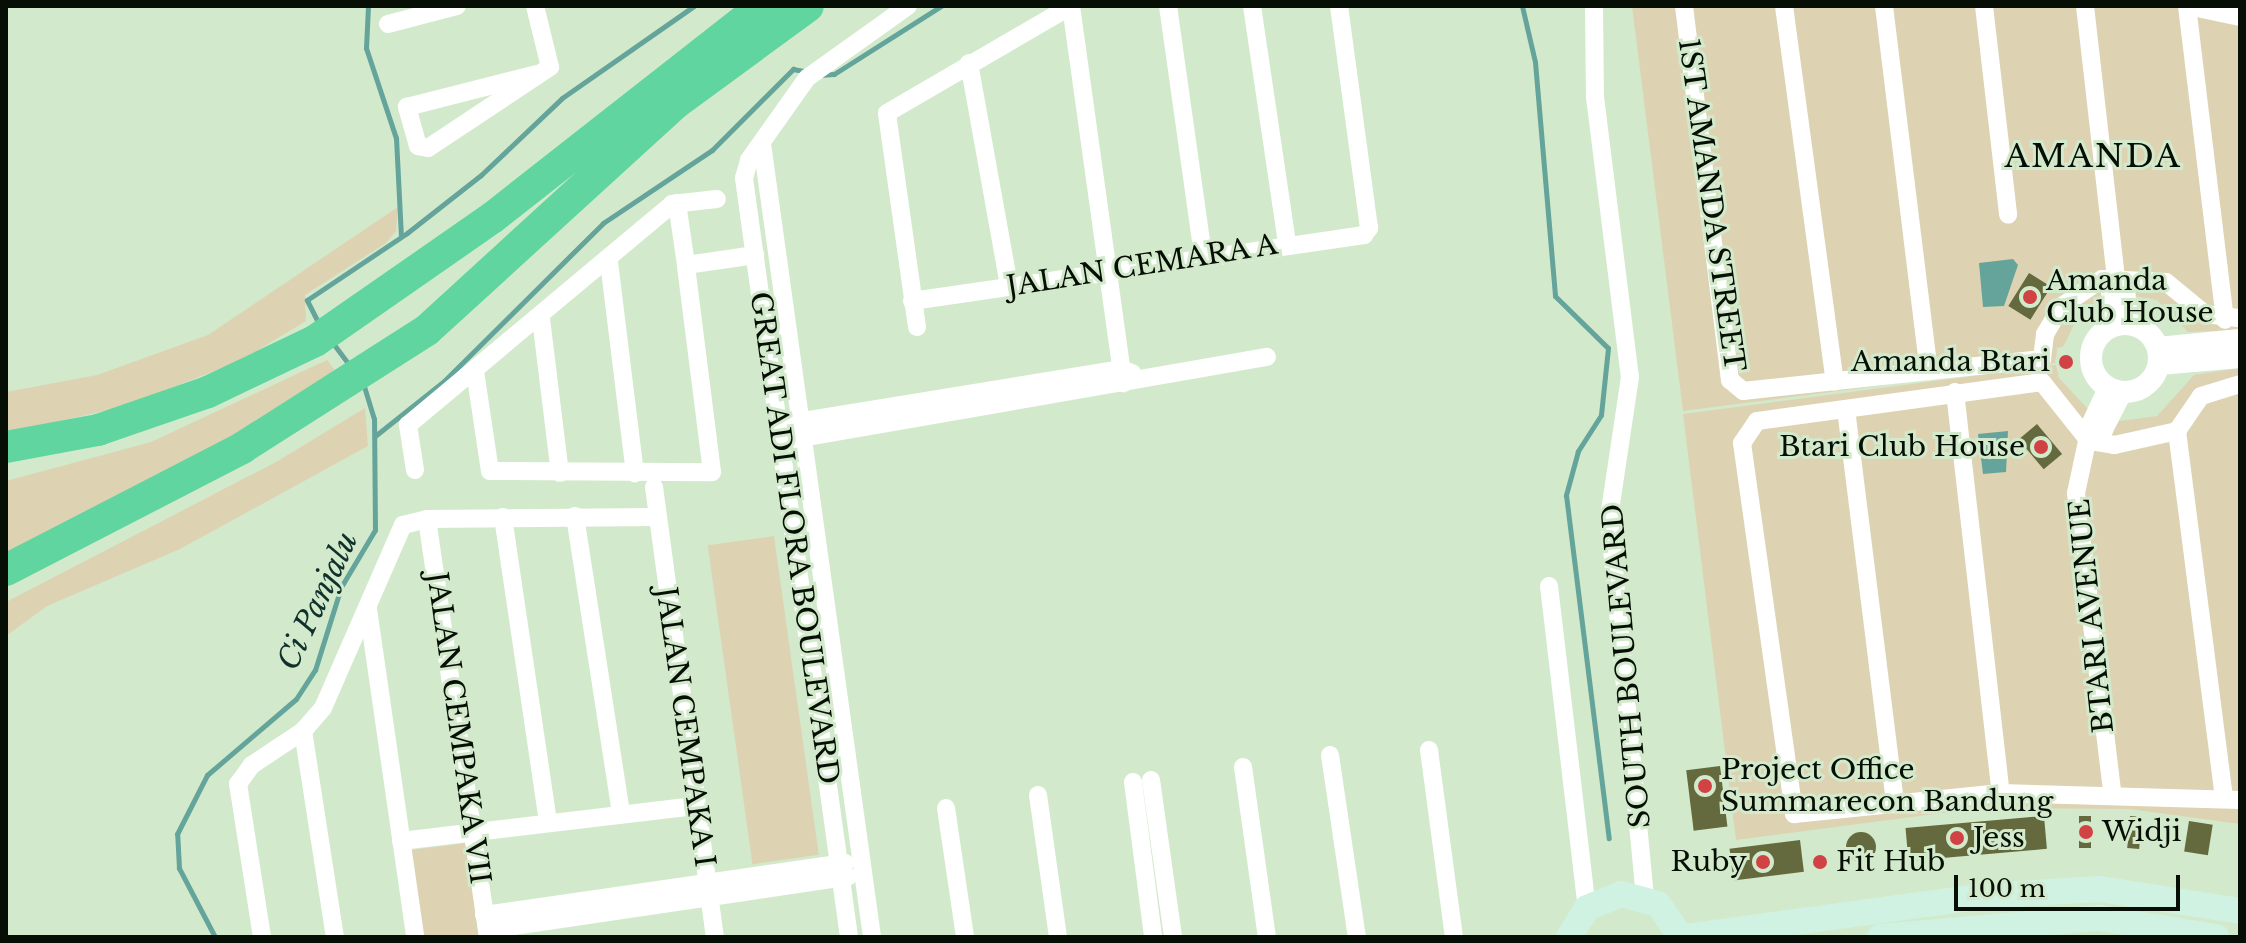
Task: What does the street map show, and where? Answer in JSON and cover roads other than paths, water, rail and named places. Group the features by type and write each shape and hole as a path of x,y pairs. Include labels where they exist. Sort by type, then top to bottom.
{"highway":[{"path":"6,447 70,437 194,397 315,341 492,218 762,6"},
{"path":"6,570 242,448 427,330 677,102 808,6"}],"main road":[{"path":"1569,937 1587,908 1621,894 1645,898 1668,913 1683,937 1984,896 2100,889 2149,892 2240,911"},
{"path":"2099,918 2100,889"},
{"path":"2148,924 2149,892"},
{"path":"1880,937 2099,918 2216,937"}],"street":[{"path":"388,24 457,6"},
{"path":"535,6 550,67 428,148 418,146 407,107 536,74"},
{"name":"GREAT ADI FLORA BOULEVARD","path":"849,937 744,178 762,144 812,73 908,6"},
{"path":"917,327 885,119 902,101 1071,6 1106,270 1128,376"},
{"path":"1168,6 1203,255"},
{"path":"1252,6 1287,244"},
{"name":"JALAN CEMARA A","path":"912,301 1203,255 1360,236 1369,228 1339,6"},
{"name":"SOUTH BOULEVARD","path":"1594,6 1595,97 1630,377 1609,517 1645,898"},
{"name":"1ST AMANDA STREET","path":"1684,6 1730,380 1752,394 1835,382"},
{"path":"1784,6 1835,382 2042,359 2045,334 2062,306 2079,290 2116,277 2166,282 2205,314 2232,319 2187,6 2240,17"},
{"path":"1884,6 1929,371"},
{"path":"1984,6 2008,215"},
{"path":"2085,6 2116,277 2110,290 2121,325"},
{"path":"969,63 1009,286"},
{"name":"GREAT ADI FLORA BOULEVARD","path":"762,144 872,937"},
{"path":"415,470 408,425 541,319 677,203 717,199"},
{"path":"475,371 490,471 712,472 677,203"},
{"path":"686,265 755,255"},
{"path":"609,262 635,473"},
{"path":"541,319 560,473"},
{"path":"2121,325 2144,329 2158,356 2147,385 2115,391 2092,368 2092,351 2121,325"},
{"path":"2158,356 2240,340"},
{"path":"2158,356 2240,357"},
{"path":"780,433 1128,376 1267,357"},
{"path":"2177,431 2232,800 2112,792 2001,793 1804,816 1788,805 1742,443 1757,421 2042,382 2089,441 2115,445 2177,431 2201,396 2240,384"},
{"name":"BTARI AVENUE","path":"2112,792 2076,493 2089,441 2115,391"},
{"path":"1955,392 2001,793"},
{"path":"1846,409 1895,804"},
{"name":"JALAN CEMPAKA I","path":"654,487 715,937"},
{"path":"575,516 621,814"},
{"path":"503,517 548,822"},
{"path":"262,937 238,784 252,765 303,731 330,696 403,525 427,519 657,517"},
{"name":"JALAN CEMPAKA VII","path":"427,519 486,927"},
{"path":"1549,586 1587,908"},
{"path":"367,606 415,937 409,937"},
{"path":"303,731 335,937"},
{"path":"1429,750 1454,937"},
{"path":"1330,755 1357,937"},
{"path":"1243,767 1267,937"},
{"path":"1153,937 1142,781 1173,937"},
{"path":"1038,795 1058,937"},
{"path":"401,841 695,806"},
{"path":"946,808 965,937"},
{"path":"486,927 861,868"}],"water":[{"path":"2013,259 2018,265 2004,306 1983,307 1979,263"},
{"path":"2008,431 2006,472 1983,474 1978,434"}],"waterway":[{"path":"368,6 366,48 396,138 401,236"},
{"name":"Ci Panjalu","path":"319,324 307,300 407,233 481,175 562,98 694,6"},
{"path":"819,75 834,74 941,6"},
{"path":"1522,6 1535,62 1555,296 1608,348 1601,415 1578,451 1566,495 1609,838"},
{"path":"375,436 444,381 603,223 712,150 793,69 809,72"},
{"name":"Ci Panjalu","path":"332,342 350,366"},
{"name":"Ci Panjalu","path":"215,937 179,868 177,834 207,775 296,699 315,670 341,587 375,530 374,419 363,384"}],"place":[{"name":"Amanda Club House","path":"2030,297"},
{"name":"Amanda Btari","path":"2066,362"},
{"name":"Btari Club House","path":"2041,447"},
{"name":"Project Office Summarecon Bandung","path":"1705,786"},
{"name":"Widji","path":"2086,832"},
{"name":"Jess","path":"1957,838"},
{"name":"Ruby","path":"1763,862"},
{"name":"Fit Hub","path":"1820,862"}],"district":[{"name":"AMANDA","path":"2093,156"}]}
